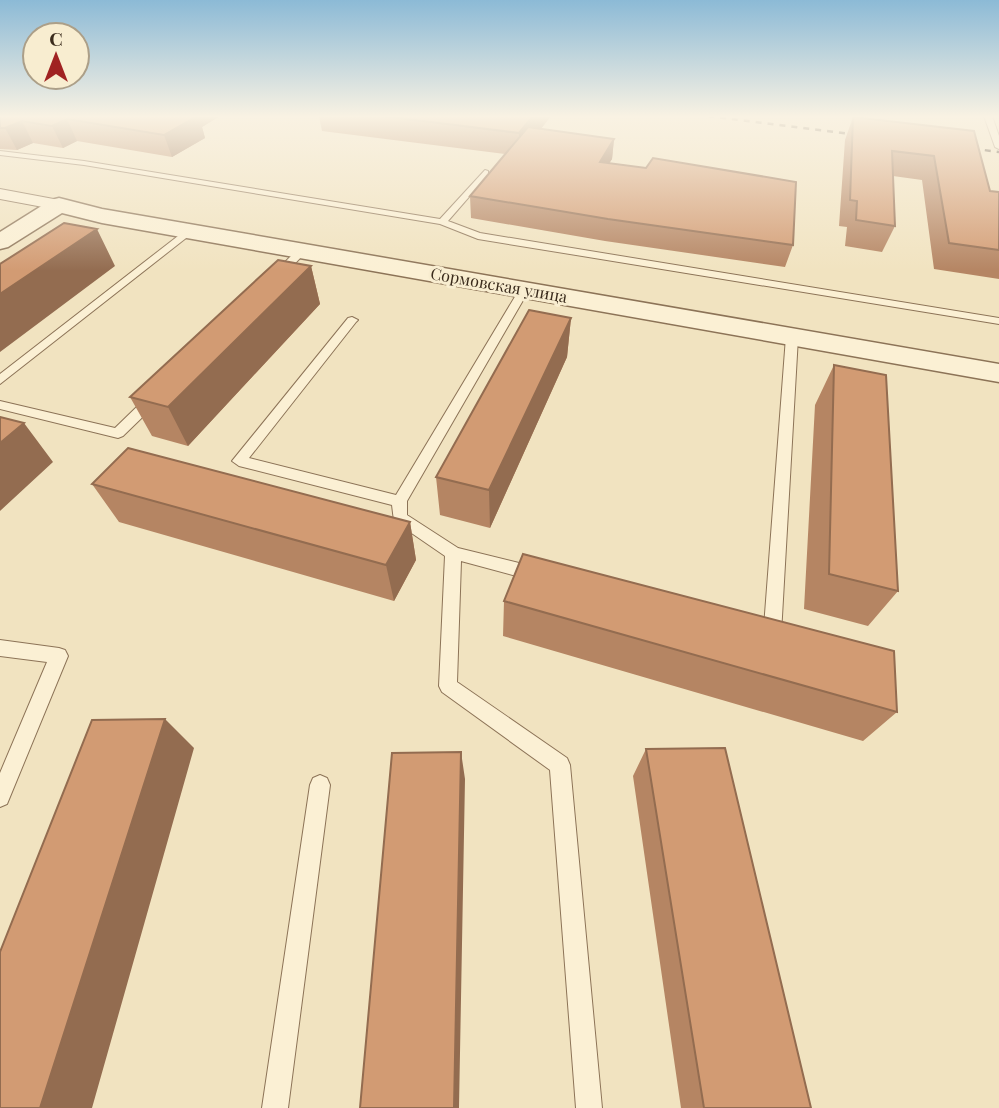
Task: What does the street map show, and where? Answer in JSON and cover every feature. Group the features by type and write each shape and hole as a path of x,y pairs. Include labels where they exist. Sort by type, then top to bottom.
{"street":[{"name":"Сормовская улица","path":"0,194 102,216 999,373"},
{"path":"3,238 59,205"},
{"path":"74,234 102,216"}],"lane":[{"path":"113,168 442,222 478,236 999,321"},
{"path":"442,222 485,173"},
{"path":"0,380 190,231"},
{"path":"261,291 302,251"},
{"path":"524,290 400,501 399,517 453,553 559,580"},
{"path":"352,320 239,461 400,501"},
{"path":"745,627 772,634 792,337"},
{"path":"0,405 118,433 166,386"},
{"path":"453,553 448,686 560,765 589,1108"},
{"path":"0,648 59,656 0,797"},
{"path":"275,1108 320,785"}],"building":[{"path":"494,168 711,168 796,182 793,245 608,219 470,196"},
{"path":"851,168 893,168 895,226 856,220 857,201 850,200"},
{"path":"936,168 984,168 990,191 999,192 999,250 949,243"},
{"path":"64,223 97,229 0,294 0,264"},
{"path":"278,260 311,266 168,407 130,397"},
{"path":"529,310 571,318 489,490 436,477"},
{"path":"834,365 886,375 898,591 829,574"},
{"path":"0,417 24,423 0,443"},
{"path":"128,448 410,522 386,565 92,484"},
{"path":"523,554 894,651 897,712 504,601"},
{"path":"165,719 40,1108 0,1108 0,952 92,720"},
{"path":"725,748 811,1108 704,1108 646,749"},
{"path":"461,752 454,1108 360,1108 392,753"}]}
